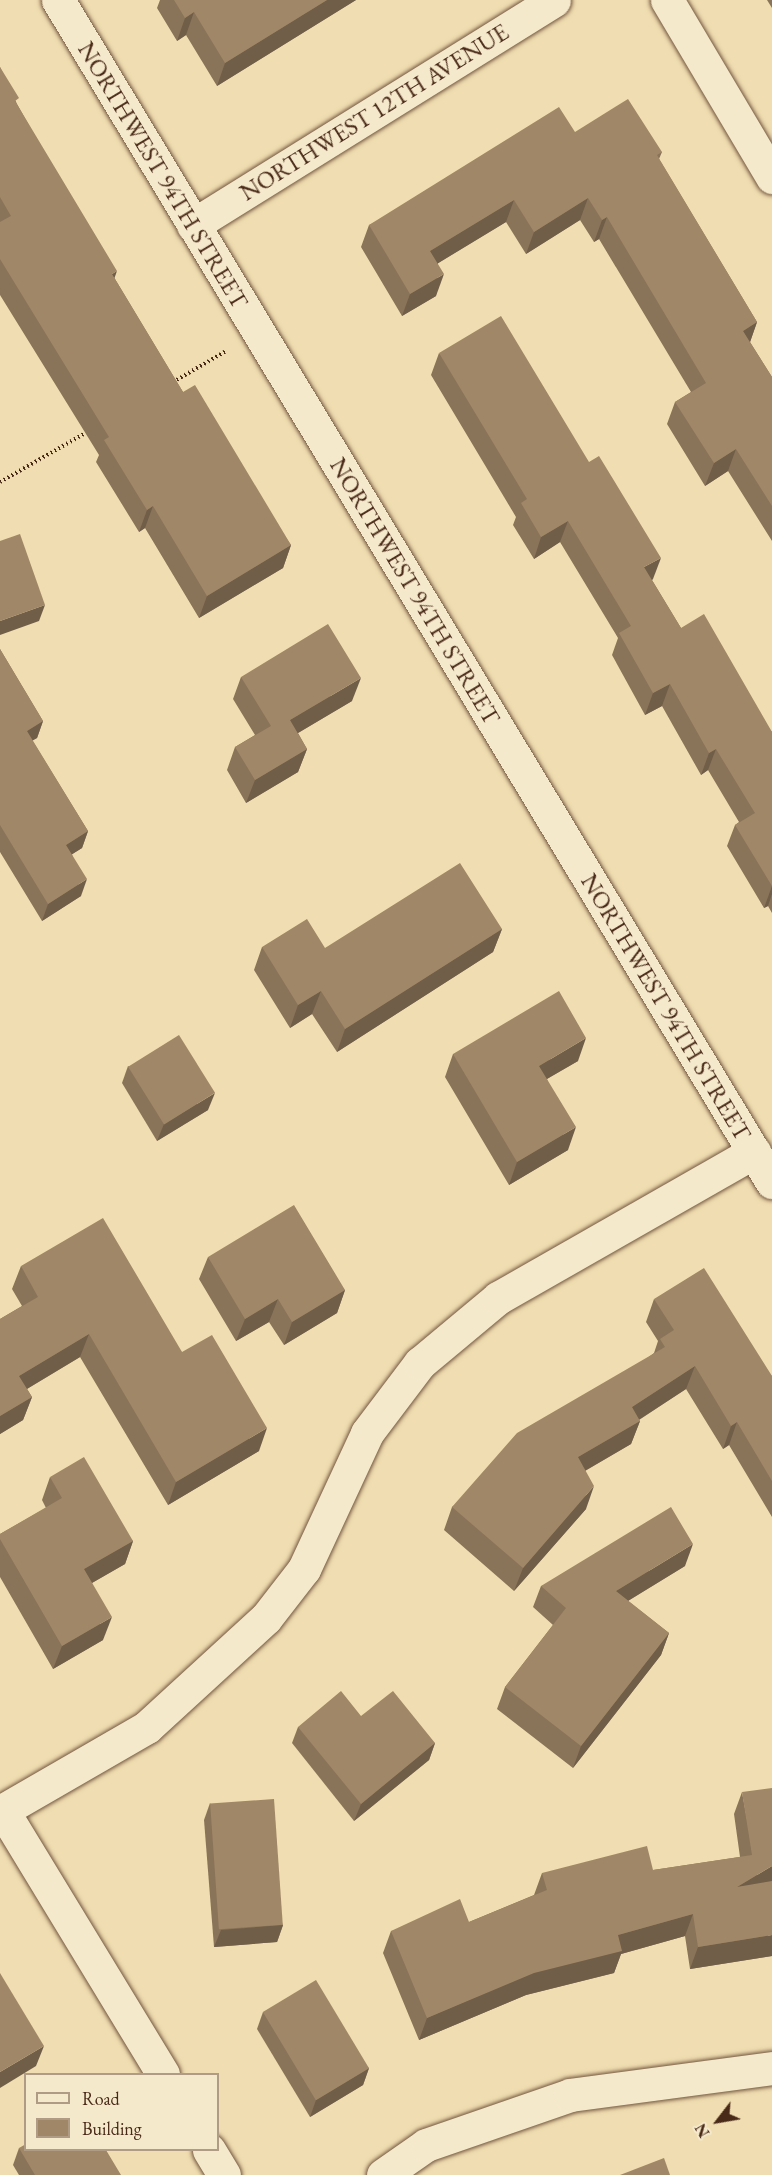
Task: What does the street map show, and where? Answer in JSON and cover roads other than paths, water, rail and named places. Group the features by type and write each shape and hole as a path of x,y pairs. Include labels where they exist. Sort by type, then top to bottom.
{"street":[{"name":"NORTHWEST 94TH STREET","path":"58,0 772,1182"},
{"name":"NORTHWEST 12TH AVENUE","path":"194,225 554,0"},
{"path":"666,0 772,177"},
{"path":"162,2073 2,1812 147,1727 266,1618 304,1569 367,1433 420,1363 498,1298 754,1152"},
{"path":"382,2175 426,2145 570,2095 772,2068"},
{"path":"210,2151 224,2175"}]}
